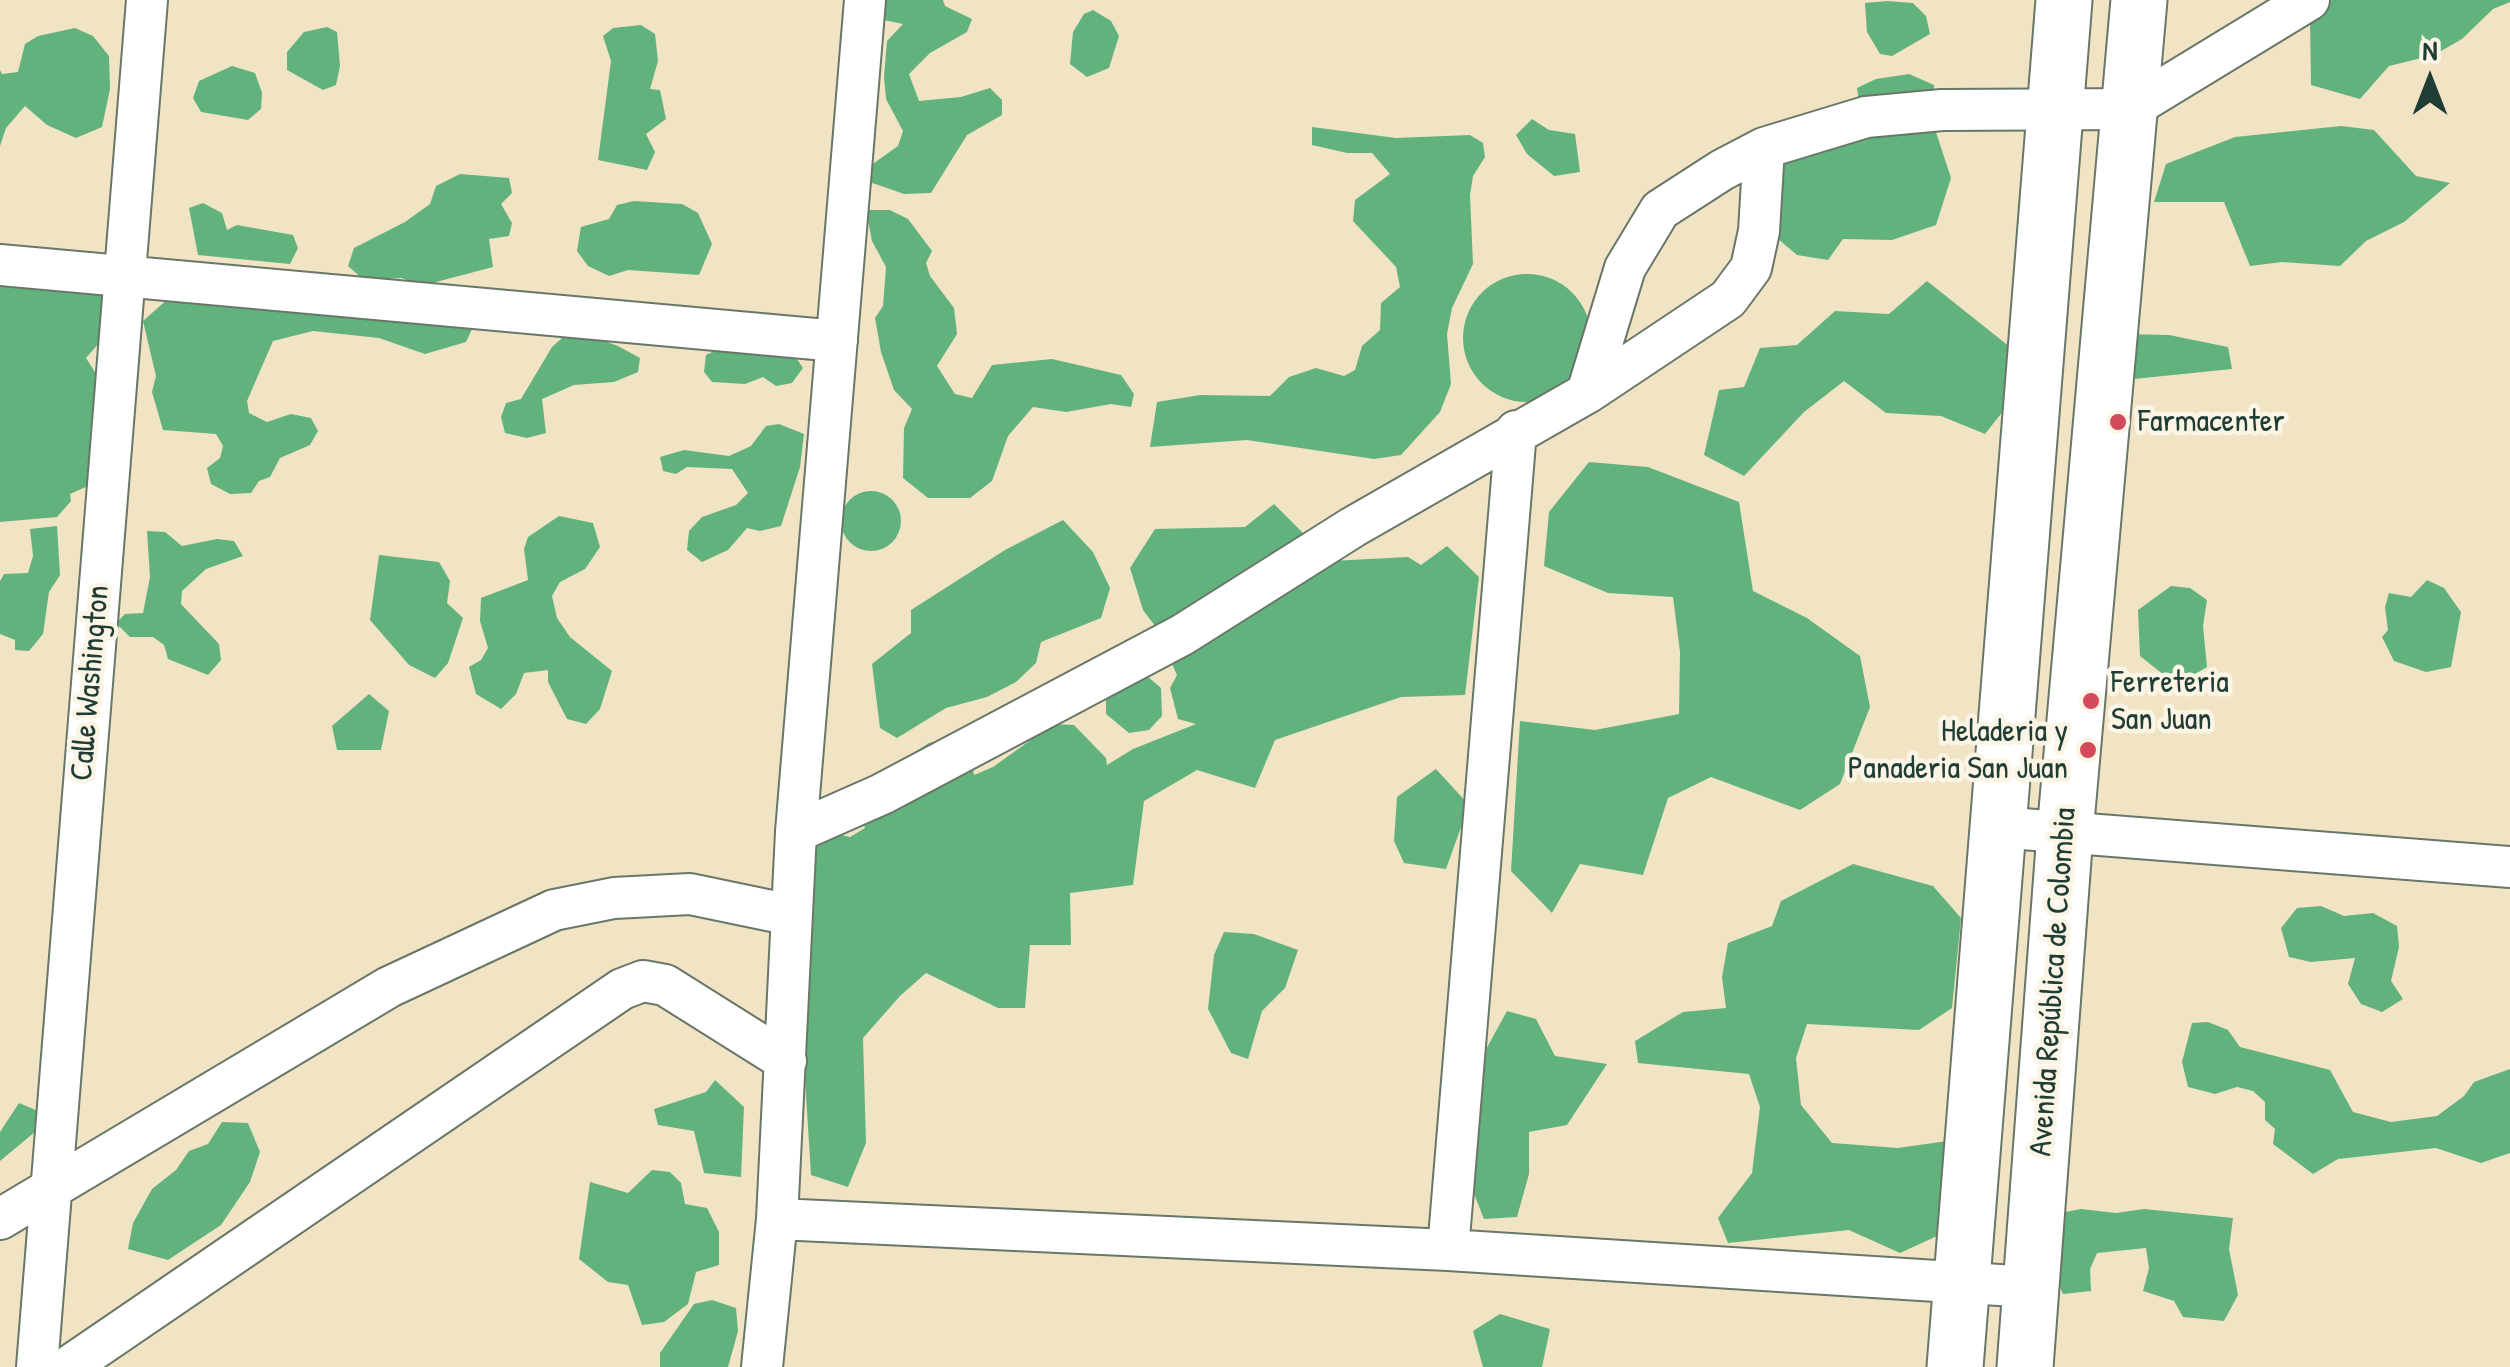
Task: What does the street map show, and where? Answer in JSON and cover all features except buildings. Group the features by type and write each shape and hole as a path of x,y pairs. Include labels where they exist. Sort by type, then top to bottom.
{"street":[{"name":"Calle Washington","path":"37,1367 147,0"},
{"path":"762,1367 777,1219 796,832 866,0"},
{"name":"Avenida República de Colombia","path":"1955,1367 2064,0"},
{"name":"Avenida República de Colombia","path":"2025,1367 2065,833 2139,0"},
{"path":"1588,393 1625,268 1660,210 1764,148 1866,117 1942,110 2130,109 2309,0"},
{"path":"796,832 882,794 1182,635 1516,431 1588,393 1728,299 1751,268 1759,231 1764,148"},
{"path":"0,265 836,341"},
{"path":"1448,1250 1516,431"},
{"path":"1996,827 2510,867"},
{"path":"0,1218 389,987 554,910 614,898 690,894 791,915"},
{"path":"68,1367 622,989 644,982 665,984 786,1061"},
{"path":"777,1219 1448,1250 2031,1287"}],"green space":[{"path":"878,0 943,0 945,6 972,19 967,32 930,53 909,74 919,101 961,97 990,88 1002,100 1002,115 967,135 931,193 904,194 872,183 867,168 898,146 903,131 886,99 884,77 887,41 903,24 879,19"},
{"path":"2332,0 2510,2 2493,9 2462,39 2434,55 2389,66 2360,99 2311,85 2310,19"},
{"path":"1865,3 1913,3 1926,16 1930,34 1892,56 1880,54 1867,32"},
{"path":"1093,10 1111,21 1119,36 1109,68 1087,77 1070,64 1073,32 1084,14"},
{"path":"641,25 655,34 658,61 650,89 660,90 666,119 646,134 655,152 647,170 598,160 611,61 603,36 613,28"},
{"path":"327,27 337,32 340,66 336,85 323,90 287,70 287,52 304,32"},
{"path":"75,28 93,36 109,56 110,89 102,127 76,138 47,125 25,106 6,128 0,146 0,70 2,74 18,72 25,44 38,36"},
{"path":"232,66 255,73 262,93 261,109 248,120 201,112 193,98 199,81"},
{"path":"1909,74 1934,85 1933,123 1951,178 1936,225 1892,240 1843,239 1828,260 1797,255 1777,238 1773,217 1787,144 1863,130 1857,88 1876,79"},
{"path":"1532,119 1549,130 1575,134 1580,172 1554,176 1527,154 1516,135"},
{"path":"2341,126 2374,130 2416,176 2450,183 2404,222 2366,241 2340,266 2282,262 2250,266 2224,202 2154,202 2166,164 2235,137"},
{"path":"1312,127 1396,138 1470,135 1483,143 1485,157 1473,176 1470,195 1473,264 1452,308 1447,334 1451,384 1440,412 1401,455 1374,459 1247,440 1150,447 1157,402 1200,395 1270,396 1289,377 1316,368 1344,376 1355,370 1362,346 1380,330 1381,303 1400,287 1396,267 1353,221 1355,200 1390,174 1372,153 1347,153 1312,145"},
{"path":"460,174 509,178 512,193 501,204 512,223 509,236 489,239 493,267 421,286 402,278 364,280 348,266 354,248 405,222 430,204 436,186"},
{"path":"634,201 682,204 698,213 712,244 699,275 628,270 609,276 588,266 577,251 581,227 609,219 617,205"},
{"path":"203,203 222,213 227,230 237,225 293,235 298,248 290,264 198,255 189,208"},
{"path":"866,210 890,210 908,219 932,251 926,263 930,276 954,308 957,334 937,366 955,394 972,398 992,365 1052,359 1121,375 1134,394 1131,407 1111,404 1066,412 1033,407 1008,436 992,481 970,498 928,498 903,478 904,428 912,409 894,390 881,352 875,318 883,306 886,267 872,241"},
{"path":"0,251 69,256 113,304 107,334 86,358 105,388 97,482 70,494 71,501 57,517 0,522"},
{"path":"1527,274 1552,279 1572,293 1586,313 1591,338 1586,363 1572,383 1552,397 1527,402 1502,397 1482,383 1468,363 1463,338 1468,313 1482,293 1502,279"},
{"path":"1927,281 2010,347 2004,410 1985,434 1941,416 1886,413 1844,381 1804,412 1744,476 1704,455 1719,390 1744,387 1760,348 1797,345 1835,311 1889,314"},
{"path":"179,289 473,327 466,342 425,354 379,338 313,331 273,341 247,401 249,413 267,422 291,414 311,418 318,431 310,445 280,458 270,477 259,481 251,493 230,494 211,484 207,468 220,458 223,446 216,434 163,430 152,392 156,376 143,321"},
{"path":"2126,334 2169,335 2228,347 2232,369 2124,380"},
{"path":"562,338 599,339 618,346 640,358 638,372 614,382 574,385 542,399 546,433 527,438 505,433 501,417 506,403 521,399 552,347"},
{"path":"723,347 789,347 803,368 792,383 776,386 763,377 745,384 712,382 704,372 706,355"},
{"path":"779,424 804,434 800,467 781,526 760,531 747,528 728,550 702,562 687,550 689,531 702,517 736,505 748,493 732,469 687,467 676,474 663,471 660,457 684,450 729,456 751,446 766,426"},
{"path":"1589,462 1648,467 1739,502 1753,591 1807,618 1860,656 1870,707 1840,784 1800,810 1711,777 1668,798 1643,875 1580,864 1552,913 1511,871 1520,721 1595,730 1679,714 1680,652 1673,597 1608,593 1544,566 1549,512"},
{"path":"871,491 892,500 901,521 892,542 871,551 850,542 841,521 850,500"},
{"path":"1274,504 1331,561 1408,557 1421,565 1447,546 1479,577 1465,695 1401,697 1275,740 1255,788 1197,770 1144,801 1133,885 1070,893 1071,945 1030,945 1025,1008 998,1008 926,973 900,996 863,1038 866,1143 848,1187 811,1175 790,839 832,833 850,837 865,828 859,811 910,770 912,754 929,743 948,739 972,763 974,775 993,767 1053,724 1074,725 1106,758 1107,765 1133,749 1196,724 1178,719 1170,688 1177,675 1155,626 1143,610 1130,568 1155,529 1245,527"},
{"path":"559,516 593,523 600,547 585,569 560,582 552,596 557,618 570,637 612,671 600,709 586,724 567,719 548,682 548,670 524,673 516,694 501,709 476,694 469,667 481,660 488,648 480,621 481,598 528,580 524,549 528,537"},
{"path":"1063,520 1093,552 1110,588 1101,618 1041,642 1036,663 1016,682 987,697 946,708 897,738 880,728 872,664 911,633 911,610 1005,550"},
{"path":"57,526 60,575 49,592 43,634 29,651 15,650 15,640 0,634 0,581 4,574 28,573 33,556 30,529"},
{"path":"147,531 165,532 182,546 217,539 234,541 243,556 206,569 182,591 181,604 219,644 221,660 208,675 168,659 164,645 153,637 130,637 116,623 125,614 143,613 150,577"},
{"path":"379,555 439,562 450,581 447,603 463,618 448,663 435,678 409,665 370,620"},
{"path":"2427,580 2444,588 2461,612 2451,667 2426,672 2394,661 2382,637 2388,630 2385,607 2389,593 2411,597"},
{"path":"2171,586 2190,588 2207,600 2203,626 2207,667 2190,677 2169,679 2140,656 2138,610"},
{"path":"1146,675 1161,688 1162,716 1149,730 1129,733 1106,714 1106,694"},
{"path":"369,694 389,711 381,750 337,750 332,726"},
{"path":"1436,769 1469,805 1446,869 1404,863 1394,841 1397,797"},
{"path":"1853,864 1933,886 1961,918 1952,1008 1919,1030 1807,1024 1796,1058 1801,1105 1832,1143 1898,1148 1947,1141 1948,1231 1900,1253 1849,1230 1728,1243 1718,1218 1752,1173 1760,1107 1749,1074 1638,1063 1635,1041 1683,1012 1726,1008 1722,977 1728,943 1772,926 1781,901"},
{"path":"2321,906 2344,916 2373,913 2397,926 2399,947 2391,981 2403,999 2382,1012 2361,1004 2348,984 2355,958 2311,962 2289,957 2281,928 2297,908"},
{"path":"1224,932 1254,934 1298,950 1285,988 1262,1011 1248,1059 1231,1053 1208,1009 1214,955"},
{"path":"1507,1011 1536,1019 1555,1056 1607,1064 1567,1125 1529,1132 1529,1174 1517,1217 1484,1219 1472,1189 1484,1053"},
{"path":"2208,1022 2228,1030 2240,1047 2330,1070 2353,1112 2391,1122 2437,1116 2464,1096 2474,1082 2510,1069 2510,1153 2481,1163 2436,1148 2338,1159 2313,1174 2273,1144 2275,1129 2265,1120 2265,1102 2253,1091 2237,1087 2215,1094 2188,1087 2182,1062 2192,1023"},
{"path":"715,1080 744,1107 741,1177 704,1173 694,1131 658,1125 654,1109 706,1092"},
{"path":"19,1103 38,1111 41,1127 0,1161 0,1132"},
{"path":"222,1122 248,1123 260,1152 250,1182 221,1225 168,1260 128,1249 133,1223 152,1189 176,1170 189,1151 208,1144"},
{"path":"652,1170 670,1172 681,1183 685,1204 707,1208 719,1232 719,1265 696,1272 688,1304 664,1322 642,1325 628,1285 608,1282 579,1259 590,1182 628,1193"},
{"path":"2081,1209 2116,1213 2144,1209 2233,1218 2229,1249 2238,1295 2224,1321 2183,1317 2174,1301 2143,1291 2149,1268 2146,1248 2097,1253 2090,1269 2091,1291 2063,1294 2045,1255 2055,1214"},
{"path":"712,1300 736,1308 738,1331 728,1367 660,1367 660,1353 694,1304"},
{"path":"1500,1314 1550,1329 1542,1367 1483,1367 1473,1331"}],"place":[{"name":"Farmacenter","path":"2118,422"},
{"name":"Ferreteria San Juan","path":"2091,701"},
{"name":"Heladeria y Panaderia San Juan","path":"2088,750"}]}
